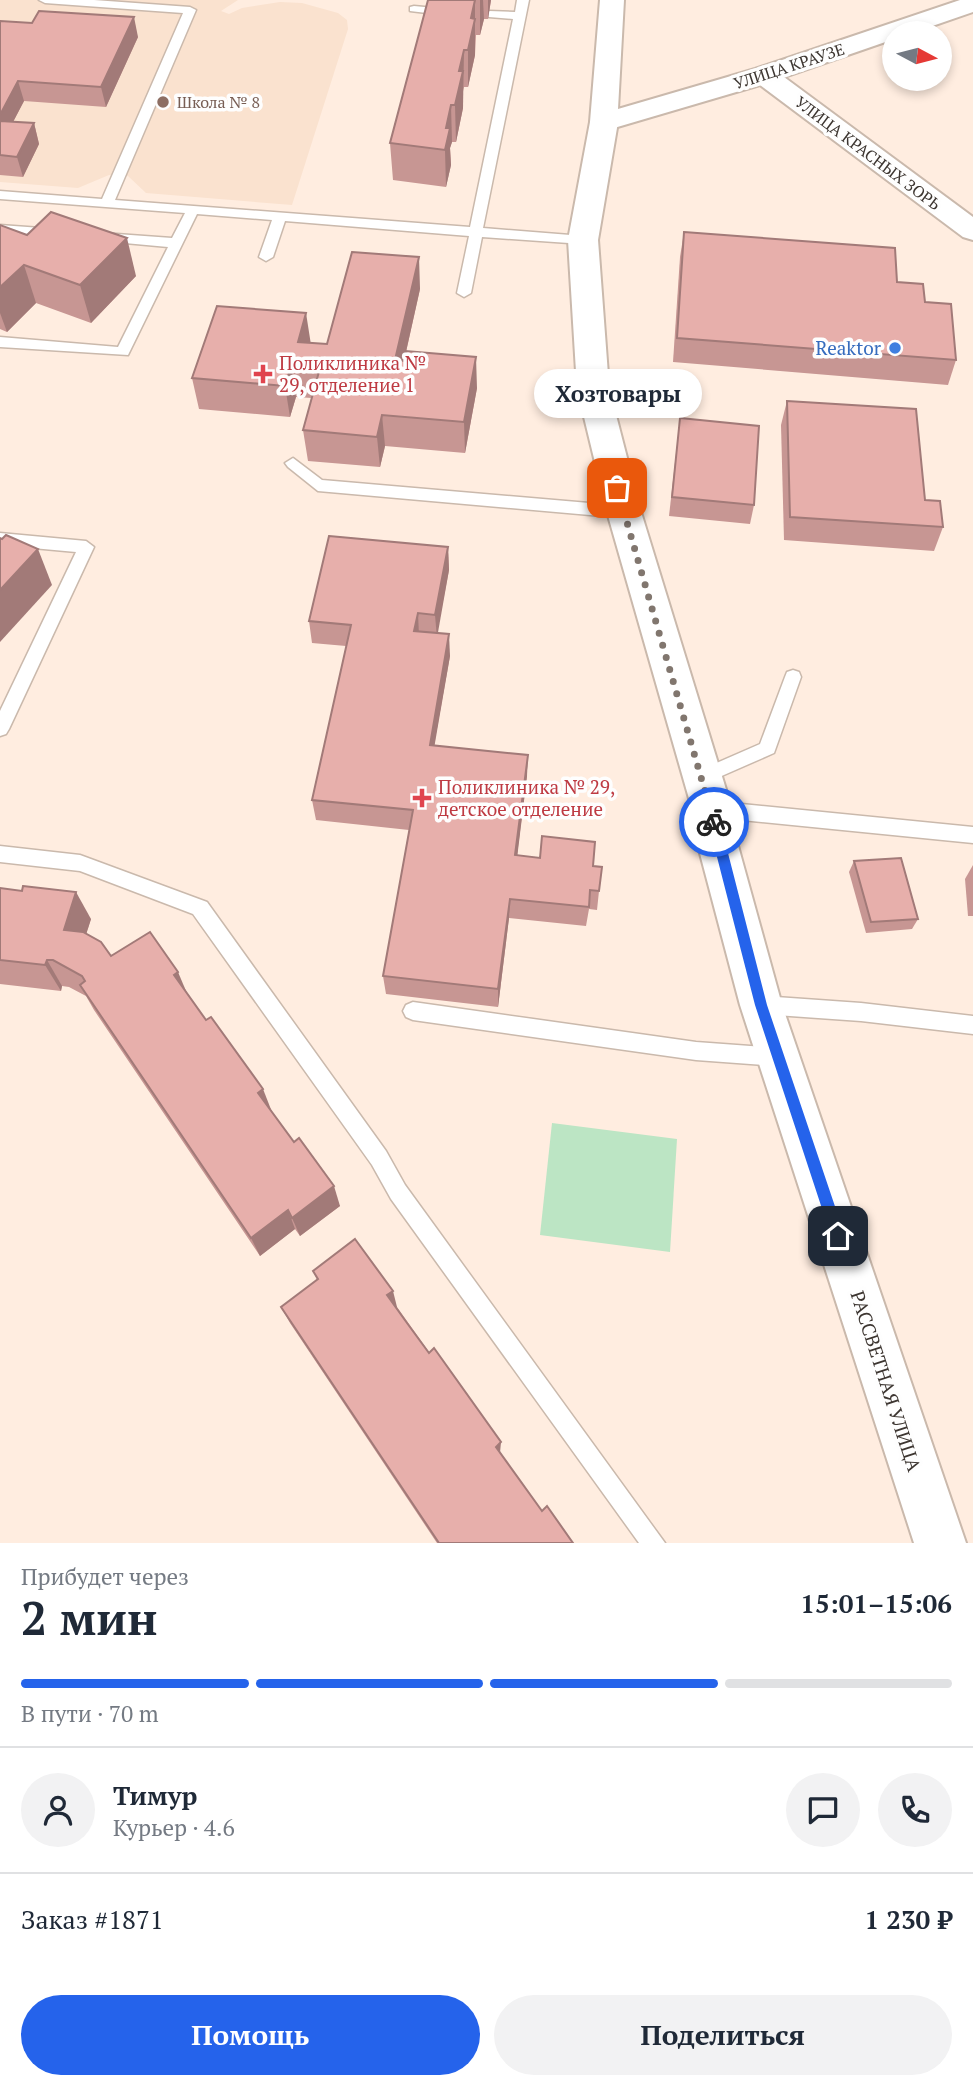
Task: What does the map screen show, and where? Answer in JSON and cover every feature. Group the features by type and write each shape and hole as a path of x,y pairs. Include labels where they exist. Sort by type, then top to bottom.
{"street":[{"name":"РАССВЕТНАЯ УЛИЦА","path":"612,0 604,122 583,240 593,388 624,512 707,793 717,842 761,1005 940,1543"},
{"name":"УЛИЦА КРАУЗЕ","path":"604,122 764,75 973,4"},
{"name":"УЛИЦА КРАСНЫХ ЗОРЬ","path":"764,75 973,231"}],"lane":[{"path":"45,0 190,10 107,203"},
{"path":"464,293 523,0"},
{"path":"414,9 435,11"},
{"path":"489,14 519,16"},
{"path":"0,195 583,240"},
{"path":"0,342 123,352 193,210"},
{"path":"266,257 279,216"},
{"path":"0,229 68,234"},
{"path":"95,236 177,243"},
{"path":"293,463 318,485 624,512"},
{"path":"0,539 86,547 2,718"},
{"path":"707,793 768,748 793,677"},
{"path":"707,793 973,835"},
{"path":"0,854 80,863 200,908 379,1158 398,1192 653,1543"},
{"path":"761,1005 861,1012 973,1025"},
{"path":"413,1011 696,1051 778,1057"}],"shaded area":[{"name":"Школа № 8","path":"0,0 238,0 221,11 229,14 242,8 280,2 302,3 338,13 347,20 348,29 292,205 146,193 128,176 109,175 78,188 0,182"}],"green space":[{"path":"552,1123 677,1139 670,1252 540,1235"}],"building":[{"path":"428,0 475,0 471,18 475,19 468,50 464,50 459,71 463,71 455,105 451,105 445,150 390,143"},
{"path":"39,11 134,17 101,87 18,81 0,115 0,21 32,23"},
{"path":"0,121 34,123 17,157 0,155"},
{"path":"51,212 127,238 80,285 24,265 0,287 0,225 27,235"},
{"path":"684,232 895,248 897,282 923,284 925,302 951,304 956,360 677,338"},
{"name":"Поликлиника № 29, отделение 1","path":"352,252 419,257 395,360 404,361 406,351 476,357 464,422 382,415 377,437 303,430 320,368 291,366 285,386 192,378 217,306 306,313 298,342 327,344"},
{"path":"787,401 916,409 925,500 940,501 943,527 790,517"},
{"path":"680,418 759,426 754,505 672,497"},
{"path":"6,535 38,549 0,590 0,538"},
{"name":"Поликлиника № 29, детское отделение","path":"329,536 448,547 435,615 418,613 414,631 449,634 430,745 528,755 515,855 540,858 542,836 595,842 593,866 602,867 599,891 590,890 589,907 510,899 498,989 383,976 413,810 312,800 351,625 309,621"},
{"path":"901,858 918,919 871,922 854,861"},
{"path":"23,886 76,892 64,930 83,932 101,942 111,956 150,932 178,972 174,975 206,1020 211,1017 263,1089 258,1093 294,1142 299,1138 334,1186 292,1218 288,1210 251,1238 80,985 85,981 82,976 53,960 47,960 45,965 0,960 0,888 22,891"},
{"path":"355,1239 393,1291 387,1295 407,1323 429,1353 434,1348 501,1442 496,1447 542,1511 547,1506 573,1543 439,1543 281,1307 318,1279 313,1271"}],"way so far":[{"path":"617,488 714,822"}],"place":[{"name":"Школа № 8","path":"163,102"},
{"name":"Reaktor","path":"895,348"},
{"name":"Поликлиника № 29, отделение 1","path":"263,374"},
{"name":"Хозтовары","path":"617,488"},
{"name":"Поликлиника № 29, детское отделение","path":"422,798"}],"route":[{"path":"714,822 761,1005 838,1236"}]}
